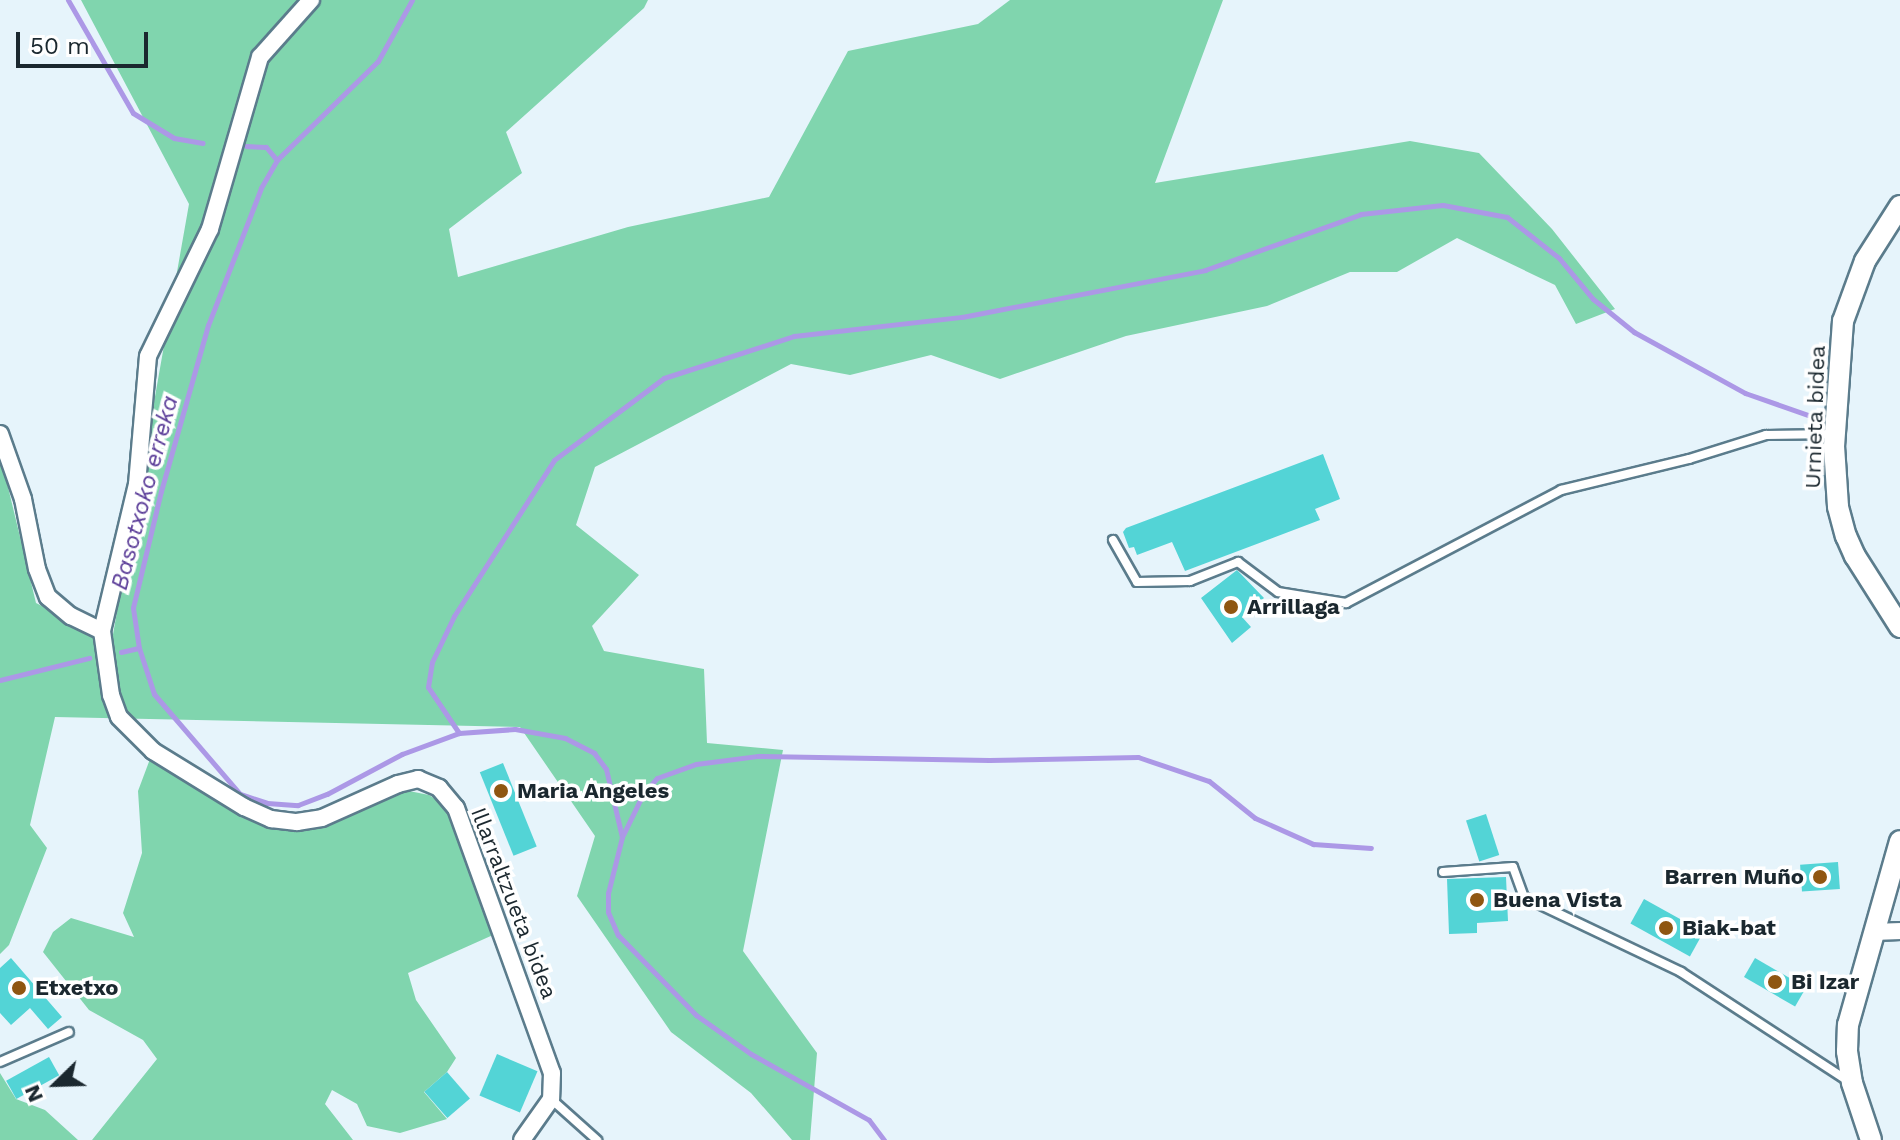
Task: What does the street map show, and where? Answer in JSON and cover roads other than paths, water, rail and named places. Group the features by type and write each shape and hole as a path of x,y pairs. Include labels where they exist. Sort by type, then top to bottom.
{"street":[{"path":"0,434 23,499 37,569 48,597 71,616 102,631 137,484 148,356 210,229 260,57 311,0"},
{"name":"Urnieta bidea","path":"1900,206 1879,235 1850,297 1843,321 1834,434 1834,482 1846,536 1855,556 1900,627"},
{"name":"Illarraltzueta bidea","path":"102,631 111,695 119,717 132,734 153,751 244,807 271,819 297,822 322,818 398,784 418,779 439,788 456,808 540,1033 552,1073 551,1099"},
{"path":"1871,1140 1852,1083 1847,1051 1848,1025 1900,841"},
{"path":"1874,932 1900,931"},
{"path":"522,1140 551,1099"}],"lane":[{"path":"1113,540 1137,582 1190,581 1238,562 1278,592 1346,603 1561,490 1689,459 1766,435 1834,434"},
{"path":"1443,872 1513,867 1524,897 1681,972 1852,1083"},
{"path":"0,1062 69,1032"},
{"path":"551,1099 597,1140"}],"waterway":[{"path":"68,0 133,113 174,138 203,143"},
{"name":"Basotxoko erreka","path":"412,0 378,61 277,160 261,188 208,325 161,491 133,608 139,648 154,694 240,794 267,803 298,805 327,794 402,754 459,733 515,729 565,738 594,753 606,769 622,837 608,893 608,912 618,935 696,1015 751,1054 869,1120 884,1140"},
{"path":"246,146 266,147 277,160"},
{"path":"459,733 428,687 432,662 454,616 554,460 664,378 794,336 962,317 1205,270 1361,214 1443,205 1507,217 1559,258 1593,299 1634,332 1745,393 1808,415"},
{"path":"121,652 139,648"},
{"path":"0,680 89,658"},
{"path":"623,835 643,794 657,778 696,764 758,756 989,760 1138,757 1209,781 1255,818 1313,844 1371,848"}],"place":[{"name":"Arrillaga","path":"1231,607"},
{"name":"Maria Angeles","path":"501,791"},
{"name":"Barren Muño","path":"1820,877"},
{"name":"Buena Vista","path":"1477,900"},
{"name":"Biak-bat","path":"1666,928"},
{"name":"Bi Izar","path":"1775,982"},
{"name":"Etxetxo","path":"19,988"}]}
